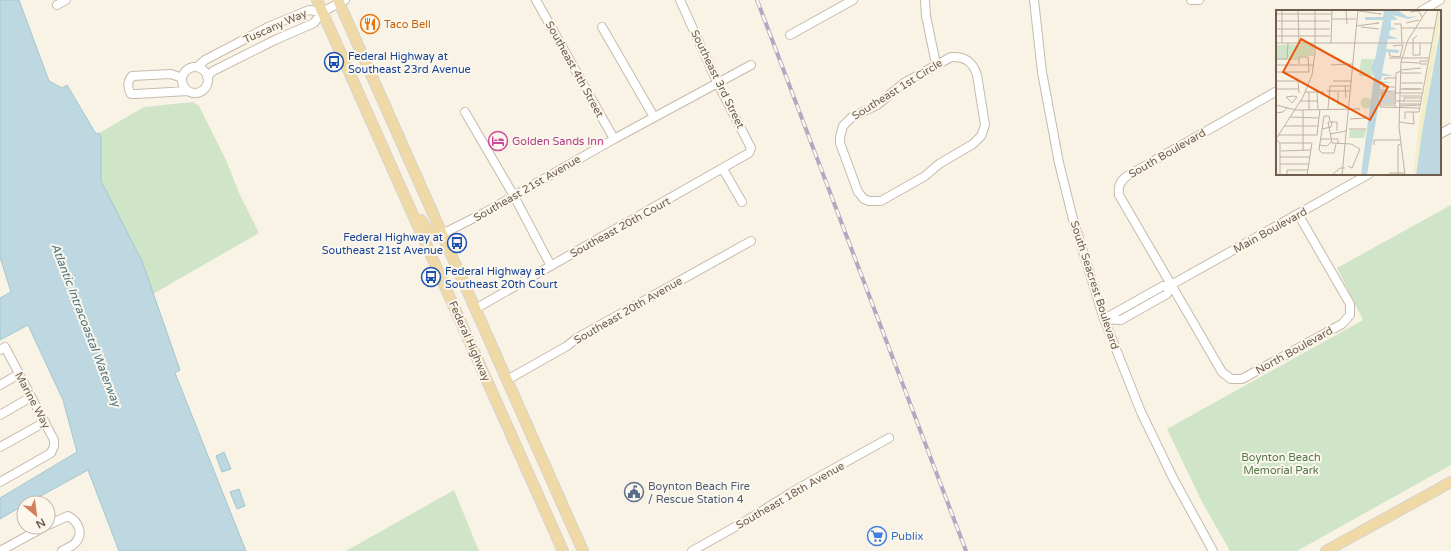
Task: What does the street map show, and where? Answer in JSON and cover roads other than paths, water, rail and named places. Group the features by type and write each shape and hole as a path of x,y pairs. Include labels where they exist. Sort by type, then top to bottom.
{"main road":[{"name":"Federal Highway","path":"317,0 563,551"},
{"name":"Federal Highway","path":"340,1 583,551"},
{"path":"387,159 400,175 425,228 437,234 442,234"},
{"path":"428,247 449,250"},
{"path":"1326,551 1451,482"}],"street":[{"path":"57,5 66,0"},
{"name":"Southeast 4th Street","path":"536,0 614,139"},
{"name":"Southeast 3rd Street","path":"680,0 717,82 751,148 749,153 744,157"},
{"path":"790,36 853,0"},
{"path":"925,0 926,16 936,64"},
{"name":"South Seacrest Boulevard","path":"1034,0 1042,72 1059,163 1074,220 1104,319 1141,412 1173,478 1213,551"},
{"path":"1190,0 1200,0"},
{"path":"1423,10 1440,0"},
{"path":"322,12 340,1"},
{"name":"Tuscany Way","path":"309,10 322,12 314,23 275,40 213,71 207,77 207,84 202,90 195,92 188,91 131,94 128,89 128,81 132,76 171,74 182,78 189,69 197,67 205,60 273,25 309,10"},
{"path":"602,27 654,117"},
{"name":"Southeast 1st Circle","path":"951,57 957,57 968,60 975,68 985,125 981,136 972,144 939,164 925,176 881,201 875,202 864,199 856,186 840,143 843,126 852,117 877,105 904,82 936,64 951,57"},
{"name":"Southeast 21st Avenue","path":"442,234 514,196 717,82 751,65"},
{"path":"197,67 203,70 207,77"},
{"path":"182,78 188,91"},
{"name":"South Boulevard","path":"1171,285 1119,195 1119,184 1126,176 1276,92"},
{"path":"465,112 514,196 551,266"},
{"path":"1441,133 1451,128"},
{"name":"Southeast 20th Court","path":"475,309 744,157"},
{"path":"723,169 742,202"},
{"name":"Main Boulevard","path":"1104,319 1121,320 1167,294 1171,285 1367,175"},
{"name":"North Boulevard","path":"1171,285 1222,372 1231,379 1242,379 1342,324 1350,316 1350,304 1298,214"},
{"name":"Southeast 20th Avenue","path":"507,380 567,346 577,338 751,241"},
{"name":"Marine Way","path":"0,482 51,453 54,446 54,440 45,422 19,374 3,349"},
{"path":"0,385 19,374"},
{"path":"0,415 31,397"},
{"path":"0,447 45,422"},
{"name":"Southeast 18th Avenue","path":"692,551 749,519 799,488 889,438"},
{"path":"56,520 64,516 68,516 78,524 79,535 77,541 62,551"},
{"path":"0,551 29,535"}],"water":[{"name":"Atlantic Intracoastal Waterway","path":"0,0 19,0 49,81 62,88 67,85 96,134 99,133 101,137 101,181 142,261 180,370 175,373 246,551 119,551 88,470 43,495 16,495 16,510 0,519 0,498 77,452 63,400 28,325 0,340 0,298 11,292 0,257"},
{"path":"224,452 231,469 222,472 216,456"},
{"path":"239,489 245,506 237,509 230,492"}],"railway":[{"path":"757,0 966,551"}],"place":[{"name":"Taco Bell","path":"370,24"},
{"name":"Federal Highway at Southeast 23rd Avenue","path":"334,62"},
{"name":"Golden Sands Inn","path":"498,141"},
{"name":"Federal Highway at Southeast 21st Avenue","path":"457,243"},
{"name":"Federal Highway at Southeast 20th Court","path":"431,277"},
{"name":"Boynton Beach Fire / Rescue Station 4","path":"634,492"},
{"name":"Publix","path":"877,536"}],"park label":[{"name":"Boynton Beach Memorial Park","path":"1281,463"}]}
